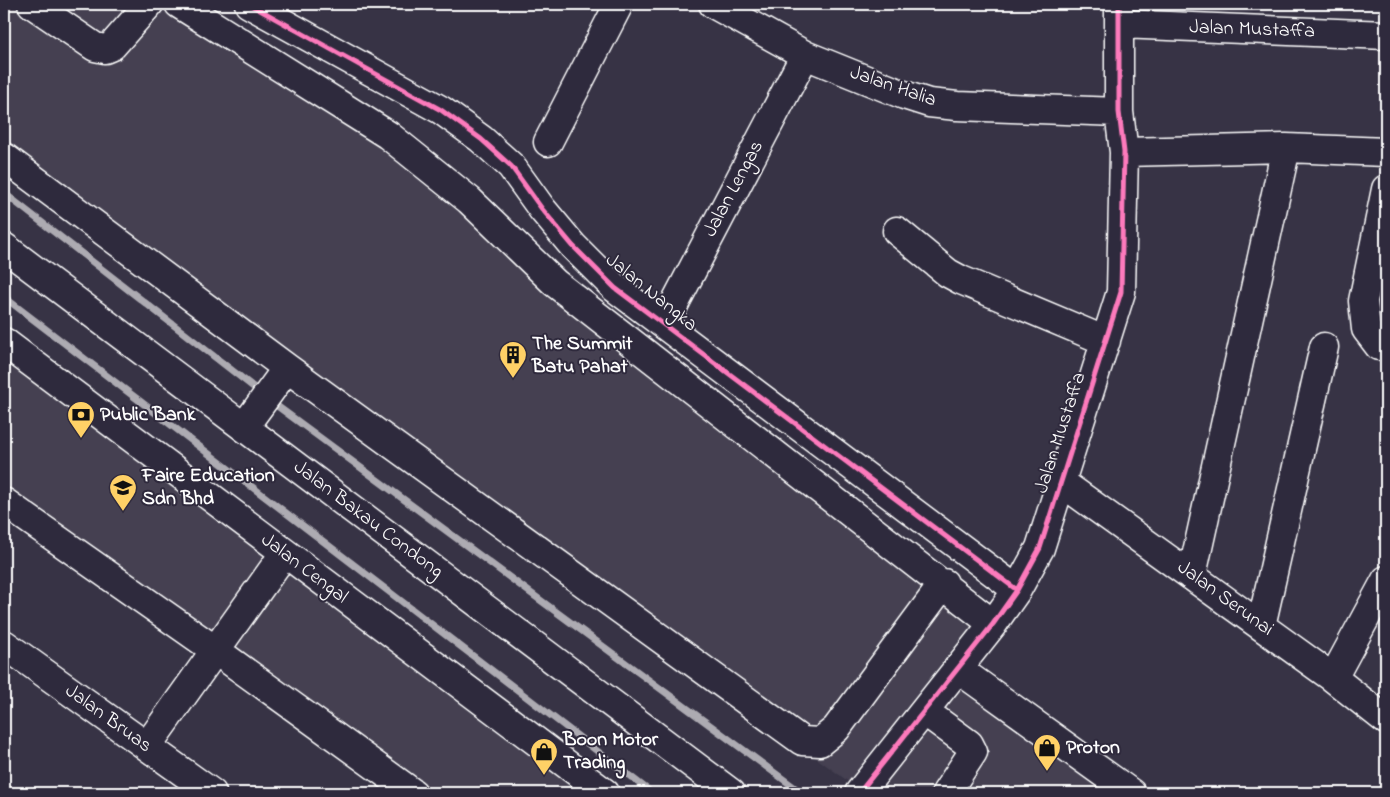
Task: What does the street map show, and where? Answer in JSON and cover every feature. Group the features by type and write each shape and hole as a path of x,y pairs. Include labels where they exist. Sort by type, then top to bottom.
{"street":[{"path":"32,4 95,47 105,49 112,46 149,4"},
{"path":"179,4 388,135 469,200 555,283 944,583 993,624"},
{"name":"Jalan Nangka","path":"249,4 441,110 481,139 511,166 542,209 580,253 615,288 1017,590"},
{"path":"548,142 619,4"},
{"name":"Jalan Halia","path":"713,4 805,55 904,95 929,103 957,106 1119,112"},
{"name":"Jalan Mustaffa","path":"859,793 993,624 1017,590 1040,548 1121,292 1124,152 1119,112 1119,14 1386,35"},
{"name":"Jalan Lengas","path":"664,324 805,55"},
{"path":"1192,575 1286,148"},
{"path":"1124,152 1286,148 1386,152"},
{"path":"4,157 281,376 802,741 820,742 836,729 944,583"},
{"path":"1386,189 1363,300 1366,329 1379,346 1386,347"},
{"path":"897,230 948,273 961,280 1106,341"},
{"name":"Jalan Bakau Condong","path":"4,247 251,418 731,793"},
{"name":"Jalan Cengal","path":"4,342 596,791"},
{"path":"1261,626 1324,347"},
{"path":"251,418 281,376"},
{"name":"Jalan Serunai","path":"1062,482 1333,678 1386,720"},
{"path":"4,502 215,650 413,793"},
{"path":"147,746 284,554"},
{"path":"1333,678 1386,580"},
{"name":"Jalan Bruas","path":"4,644 212,793"},
{"path":"958,669 1130,793"},
{"path":"924,711 969,744 973,752 946,793"}],"shaded area":[{"path":"4,4 188,4 389,129 662,359 1006,630 975,672 1145,793 864,793 4,163"},
{"path":"4,333 598,793 404,793 4,509"}],"waterway":[{"path":"4,193 261,393"},
{"path":"4,297 652,793"},
{"path":"269,400 802,793"}],"cycle path":[{"path":"249,4 441,110 481,139 511,166 542,209 573,246 615,288 1017,590"},
{"path":"859,793 993,624 1017,590 1040,548 1121,292 1124,152 1119,112 1119,4"}],"place":[{"name":"The Summit Batu Pahat","path":"513,379"},
{"name":"Public Bank","path":"81,439"},
{"name":"Faire Education Sdn Bhd","path":"123,512"},
{"name":"Proton","path":"1047,772"},
{"name":"Boon Motor Trading","path":"544,776"}]}
